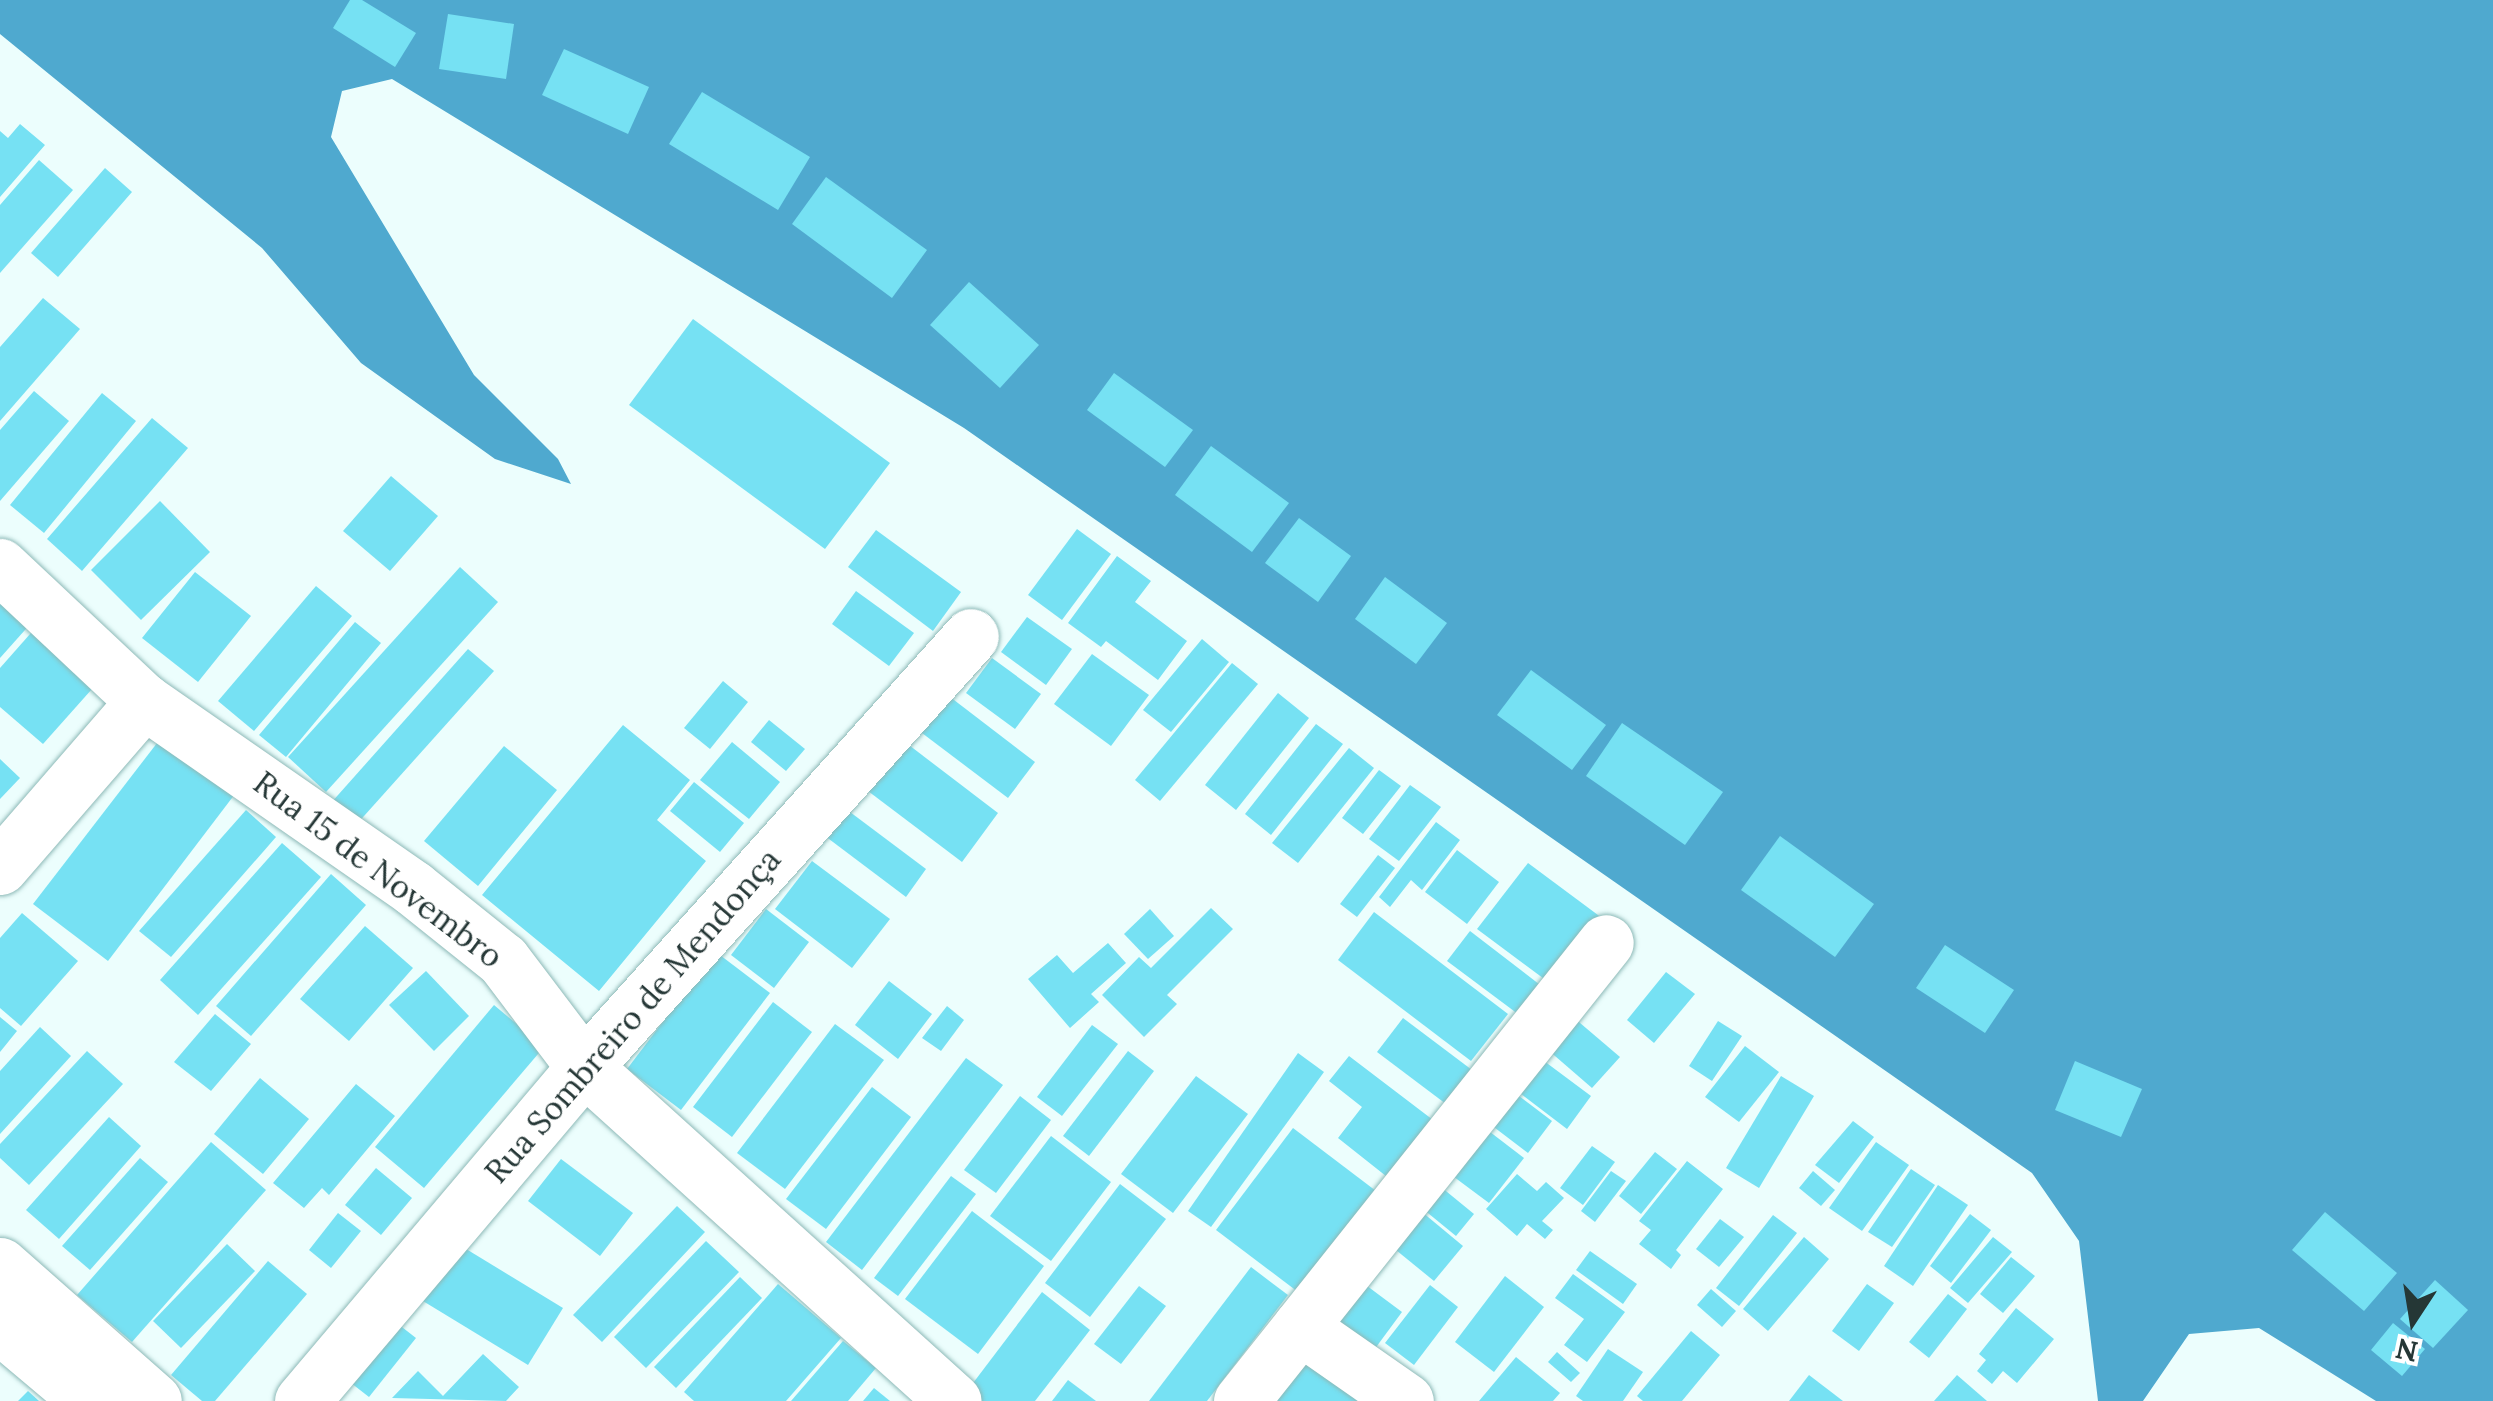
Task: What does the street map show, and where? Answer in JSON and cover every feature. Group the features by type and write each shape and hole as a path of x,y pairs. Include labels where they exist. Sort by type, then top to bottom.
{"street":[{"name":"Rua 15 de Novembro","path":"0,566 144,701 413,888 503,960 584,1067 954,1401"},
{"name":"Rua Sombreiro de Mendonça","path":"302,1401 584,1067 970,636"},
{"path":"0,868 144,701"},
{"path":"1240,1401 1606,942"},
{"path":"0,1265 154,1401"},
{"path":"0,1326 89,1401"},
{"path":"1300,1327 1406,1401"}],"water":[{"path":"0,0 2493,0 2493,1401 2376,1401 2259,1328 2189,1334 2143,1401 2098,1401 2079,1241 2032,1173 964,428 392,79 342,91 331,137 474,375 558,459 571,484 495,459 361,363 262,248 0,34"}],"building":[{"path":"350,0 362,0 416,33 395,67 333,28"},
{"path":"448,14 514,24 506,79 439,69"},
{"path":"564,49 649,87 628,134 542,95"},
{"path":"702,92 810,157 778,210 669,144"},
{"path":"20,124 45,145 0,197 0,131 8,138"},
{"path":"39,160 73,190 0,273 0,205"},
{"path":"105,168 132,192 58,277 31,253"},
{"path":"826,177 927,250 892,298 792,224"},
{"path":"969,282 1039,345 1000,388 930,325"},
{"path":"43,298 80,329 0,421 0,347"},
{"path":"693,319 890,463 825,549 629,405"},
{"path":"1114,373 1193,430 1165,467 1087,410"},
{"path":"34,391 69,421 0,501 0,430"},
{"path":"102,393 136,421 44,533 10,505"},
{"path":"152,418 188,448 82,571 47,539"},
{"path":"1211,446 1289,503 1252,552 1175,495"},
{"path":"391,476 438,516 390,571 343,531"},
{"path":"160,501 210,552 141,620 91,570"},
{"path":"1299,518 1351,556 1318,602 1265,563"},
{"path":"1077,529 1111,554 1062,620 1028,595"},
{"path":"876,530 961,592 933,631 848,567"},
{"path":"1117,556 1151,581 1135,602 1187,641 1158,680 1106,641 1101,647 1068,623"},
{"path":"460,567 498,602 326,792 288,757"},
{"path":"195,572 251,616 198,682 142,638"},
{"path":"1385,577 1447,623 1416,664 1355,619"},
{"path":"316,586 352,616 254,731 218,701"},
{"path":"856,591 914,633 889,666 832,624"},
{"path":"7,597 33,621 0,658 0,605"},
{"path":"1027,617 1072,649 1046,685 1001,652"},
{"path":"355,622 381,643 286,757 259,735"},
{"path":"38,625 100,680 43,744 0,707 0,668"},
{"path":"1202,639 1229,662 1171,732 1143,710"},
{"path":"468,649 494,671 347,835 322,813"},
{"path":"1092,654 1149,695 1111,746 1054,704"},
{"path":"992,658 1041,694 1015,729 966,693"},
{"path":"1232,663 1258,684 1160,801 1135,780"},
{"path":"1531,670 1606,725 1572,770 1497,715"},
{"path":"723,681 748,702 710,749 684,728"},
{"path":"941,690 1035,762 1008,798 914,727"},
{"path":"1278,693 1309,718 1236,810 1205,785"},
{"path":"769,720 805,749 786,771 751,742"},
{"path":"1622,723 1723,792 1685,845 1586,776"},
{"path":"1316,724 1343,744 1271,835 1245,814"},
{"path":"623,725 690,780 657,820 706,861 599,991 482,895"},
{"path":"164,734 238,790 108,961 33,904"},
{"path":"901,739 998,813 962,862 864,788"},
{"path":"732,742 780,782 749,819 700,780"},
{"path":"504,746 557,790 478,886 424,841"},
{"path":"1349,748 1374,768 1298,863 1272,843"},
{"path":"0,759 20,778 0,799"},
{"path":"1379,770 1401,786 1363,834 1342,818"},
{"path":"694,782 744,823 720,852 670,811"},
{"path":"1410,785 1441,807 1399,861 1369,839"},
{"path":"846,809 926,869 906,897 825,836"},
{"path":"246,810 276,837 171,957 139,931"},
{"path":"1436,822 1460,840 1422,890 1411,880 1390,907 1379,897"},
{"path":"1780,836 1874,904 1835,957 1741,890"},
{"path":"282,843 321,877 198,1015 160,980"},
{"path":"1457,850 1499,882 1467,924 1425,892"},
{"path":"1378,855 1395,868 1357,917 1340,904"},
{"path":"812,861 890,919 852,968 775,909"},
{"path":"1528,863 1602,918 1551,984 1477,929"},
{"path":"331,874 366,905 251,1036 216,1006"},
{"path":"1211,908 1233,929 1167,995 1177,1004 1144,1037 1102,995 1139,957 1151,968"},
{"path":"766,909 809,942 774,988 731,955"},
{"path":"1150,909 1174,936 1148,959 1124,934"},
{"path":"1374,912 1508,1014 1471,1061 1338,960"},
{"path":"22,913 78,961 21,1026 0,1008 0,938"},
{"path":"365,926 413,968 349,1041 300,999"},
{"path":"1470,931 1548,991 1526,1020 1447,961"},
{"path":"1108,943 1126,963 1091,994 1099,1002 1070,1028 1028,979 1057,955 1073,973"},
{"path":"1945,945 2014,990 1985,1033 1916,988"},
{"path":"716,952 770,993 681,1110 627,1069"},
{"path":"426,971 469,1016 434,1051 389,1005"},
{"path":"1666,972 1695,994 1654,1043 1627,1020"},
{"path":"889,981 932,1014 898,1059 855,1025"},
{"path":"773,1002 812,1032 732,1137 693,1107"},
{"path":"494,1005 544,1047 424,1188 375,1147"},
{"path":"947,1006 964,1020 941,1051 922,1038"},
{"path":"1566,1011 1620,1057 1592,1088 1540,1043"},
{"path":"215,1014 251,1044 211,1091 174,1062"},
{"path":"0,1017 17,1031 0,1052"},
{"path":"1403,1018 1480,1076 1454,1110 1377,1052"},
{"path":"1718,1021 1742,1036 1712,1081 1689,1066"},
{"path":"835,1024 884,1060 785,1189 737,1153"},
{"path":"1092,1025 1118,1044 1062,1116 1037,1097"},
{"path":"40,1027 71,1056 0,1134 0,1071"},
{"path":"1745,1046 1779,1072 1739,1122 1705,1097"},
{"path":"87,1051 123,1084 29,1185 0,1158 0,1144"},
{"path":"1128,1051 1154,1071 1089,1156 1063,1136"},
{"path":"1298,1053 1324,1072 1211,1227 1188,1211"},
{"path":"1536,1055 1591,1096 1567,1129 1512,1087"},
{"path":"1349,1056 1437,1123 1391,1180 1338,1138 1362,1107 1329,1081"},
{"path":"966,1058 1003,1085 862,1270 826,1242"},
{"path":"2075,1061 2142,1089 2121,1137 2055,1110"},
{"path":"1196,1076 1248,1114 1173,1213 1121,1174"},
{"path":"1781,1076 1814,1096 1759,1188 1726,1168"},
{"path":"260,1078 309,1119 263,1174 214,1134"},
{"path":"356,1084 395,1116 329,1195 322,1188 304,1208 273,1183"},
{"path":"872,1087 911,1117 826,1229 786,1199"},
{"path":"1507,1087 1552,1121 1528,1153 1482,1118"},
{"path":"1020,1096 1051,1120 996,1193 964,1170"},
{"path":"109,1117 141,1146 59,1239 26,1210"},
{"path":"1853,1121 1874,1137 1839,1183 1815,1165"},
{"path":"1477,1122 1524,1158 1489,1203 1442,1168"},
{"path":"1293,1128 1380,1194 1302,1295 1216,1230"},
{"path":"1051,1136 1111,1182 1051,1261 990,1216"},
{"path":"211,1142 266,1190 132,1342 77,1295"},
{"path":"1876,1142 1909,1165 1862,1231 1829,1208"},
{"path":"1592,1146 1615,1162 1583,1205 1560,1188"},
{"path":"1655,1152 1677,1169 1641,1214 1619,1196"},
{"path":"140,1158 168,1182 90,1270 62,1246"},
{"path":"561,1159 633,1213 600,1256 528,1201"},
{"path":"1687,1161 1723,1189 1676,1250 1681,1255 1671,1269 1639,1244 1651,1230 1639,1221"},
{"path":"376,1168 412,1198 381,1235 345,1205"},
{"path":"1911,1169 1935,1185 1892,1247 1868,1232"},
{"path":"1611,1171 1626,1181 1595,1222 1581,1211"},
{"path":"1813,1171 1835,1190 1821,1206 1799,1188"},
{"path":"1517,1174 1537,1191 1546,1182 1564,1198 1542,1221 1553,1230 1545,1239 1527,1224 1517,1236 1486,1209"},
{"path":"951,1176 976,1194 898,1296 874,1278"},
{"path":"1430,1178 1474,1214 1456,1236 1412,1200"},
{"path":"1120,1184 1166,1219 1090,1317 1045,1283"},
{"path":"1938,1185 1968,1205 1913,1286 1884,1266"},
{"path":"1410,1202 1463,1246 1434,1281 1380,1237"},
{"path":"677,1206 705,1232 602,1342 573,1315"},
{"path":"972,1211 1044,1266 978,1354 905,1299"},
{"path":"2325,1212 2397,1273 2364,1311 2292,1250"},
{"path":"338,1213 361,1231 331,1268 309,1250"},
{"path":"1970,1214 1991,1230 1951,1283 1930,1266"},
{"path":"1773,1215 1797,1233 1739,1306 1716,1288"},
{"path":"1720,1219 1744,1237 1719,1267 1696,1249"},
{"path":"1804,1237 1829,1259 1768,1331 1743,1309"},
{"path":"1993,1237 2012,1252 1968,1303 1950,1288"},
{"path":"453,1241 563,1308 528,1365 418,1298"},
{"path":"706,1241 739,1272 646,1368 614,1337"},
{"path":"227,1244 255,1271 181,1348 153,1321"},
{"path":"1590,1251 1637,1284 1623,1304 1576,1270"},
{"path":"2011,1257 2035,1276 2003,1313 1980,1294"},
{"path":"268,1261 307,1294 215,1401 202,1401 171,1375"},
{"path":"1251,1267 1288,1295 1207,1401 1149,1401"},
{"path":"1351,1274 1402,1312 1374,1350 1322,1311"},
{"path":"1573,1274 1625,1312 1587,1362 1564,1345 1584,1319 1555,1298"},
{"path":"1505,1276 1544,1307 1494,1372 1455,1342"},
{"path":"740,1277 762,1298 676,1388 654,1367"},
{"path":"2435,1280 2468,1310 2433,1348 2400,1319"},
{"path":"778,1284 841,1338 786,1401 694,1401 684,1392"},
{"path":"1867,1284 1894,1303 1859,1351 1832,1331"},
{"path":"1430,1285 1458,1307 1414,1365 1385,1343"},
{"path":"1139,1286 1166,1306 1121,1364 1094,1344"},
{"path":"1711,1289 1736,1311 1722,1327 1697,1305"},
{"path":"1042,1292 1090,1330 1035,1401 981,1401 967,1391"},
{"path":"1948,1294 1967,1309 1929,1358 1909,1342"},
{"path":"2016,1308 2054,1339 2017,1383 2003,1371 1992,1384 1977,1371 1986,1360 1979,1354"},
{"path":"389,1317 416,1338 369,1397 342,1376"},
{"path":"2393,1323 2425,1349 2402,1376 2371,1350"},
{"path":"1691,1331 1720,1355 1682,1401 1643,1401 1637,1396"},
{"path":"1306,1336 1382,1401 1254,1401"},
{"path":"843,1341 876,1368 848,1401 791,1401"},
{"path":"1608,1349 1643,1372 1623,1401 1583,1401 1576,1396"},
{"path":"1557,1352 1580,1373 1571,1382 1548,1362"},
{"path":"483,1354 519,1387 506,1401 392,1398 418,1371 443,1396"},
{"path":"1516,1357 1560,1393 1553,1401 1479,1401"},
{"path":"1809,1375 1843,1401 1789,1401"},
{"path":"1957,1375 1987,1401 1934,1401"},
{"path":"1068,1380 1096,1401 1052,1401"},
{"path":"874,1388 890,1401 863,1401"},
{"path":"28,1391 39,1401 18,1401"}]}
